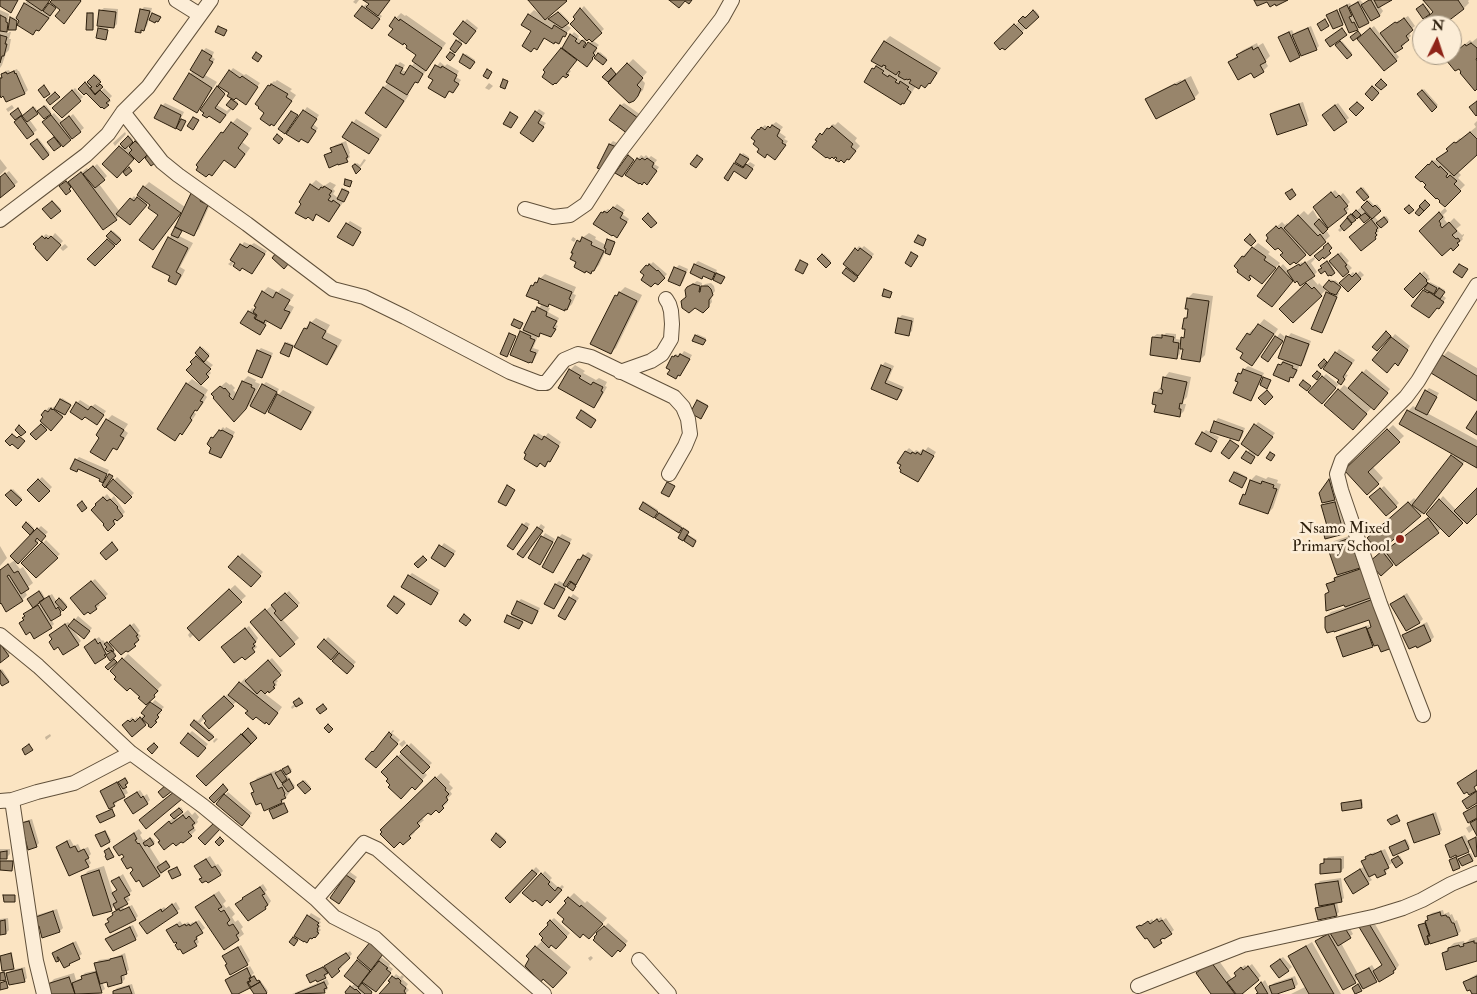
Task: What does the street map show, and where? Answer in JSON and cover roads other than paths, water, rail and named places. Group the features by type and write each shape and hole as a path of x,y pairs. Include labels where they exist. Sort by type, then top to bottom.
{"street":[{"path":"176,0 200,16"},
{"path":"0,220 86,155 108,134 123,112 148,87 211,0"},
{"path":"525,209 553,217 570,216 586,204 618,154 722,18 732,0"},
{"path":"123,112 162,162 333,289 364,298 405,317 510,372 539,383 546,383 564,360 578,354 591,357 674,397 683,407 688,419 690,434 669,474"},
{"path":"1423,715 1371,580 1337,474 1342,460 1406,397 1418,381 1477,285"},
{"path":"620,372 651,361 662,354 671,339 671,311 670,304 666,299"},
{"path":"0,634 38,666 130,753 204,806 316,899 334,917 375,938 435,994"},
{"path":"44,994 6,801 74,783 130,753"},
{"path":"316,899 364,843 377,849 544,994"},
{"path":"1138,986 1243,945 1377,916 1403,908 1451,884 1477,874"},
{"path":"639,960 669,994"}],"place":[{"name":"Nsamo Mixed Primary School","path":"1400,539"}]}
